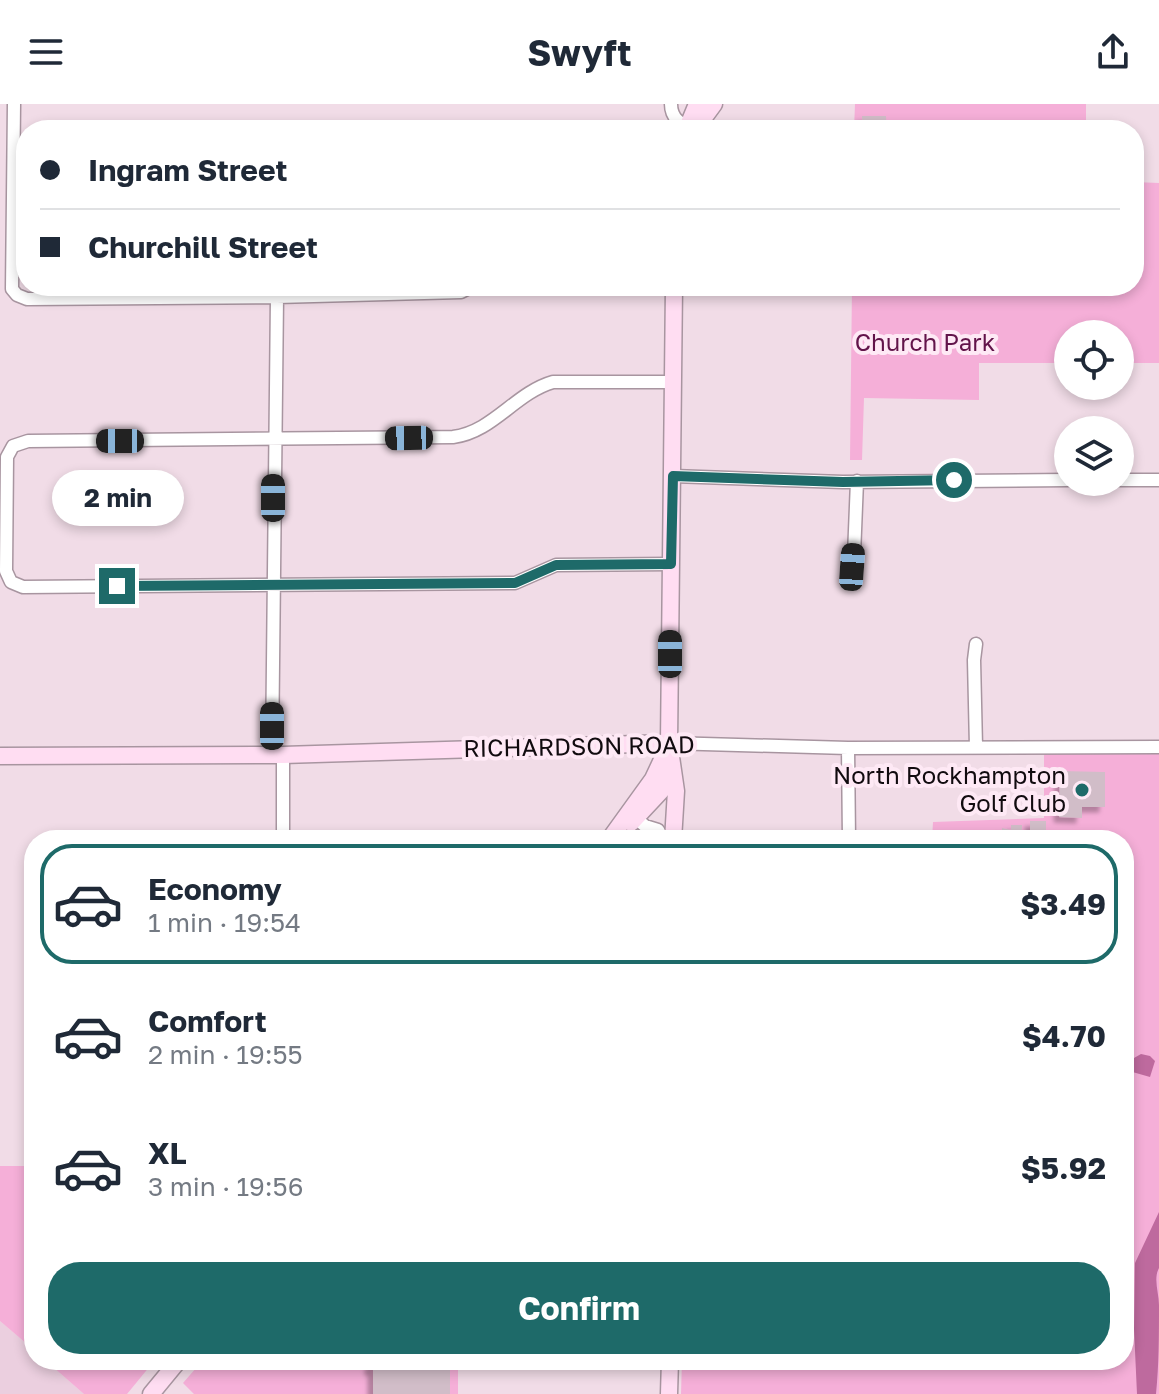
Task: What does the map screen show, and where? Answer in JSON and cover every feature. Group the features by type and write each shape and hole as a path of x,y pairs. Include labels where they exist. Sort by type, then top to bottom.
{"street":[{"path":"699,120 714,104"},
{"path":"16,214 12,289 16,294"},
{"path":"20,296 27,299 314,296"},
{"path":"674,296 669,743 676,799 674,830"},
{"path":"277,297 273,585 277,755 282,830"},
{"path":"671,564 556,565 515,583 16,585 7,577 6,571 7,457 13,446 20,443 467,436 478,431 521,396 553,382 674,382"},
{"path":"673,476 857,481 1054,480"},
{"path":"1134,480 1159,480"},
{"path":"853,580 857,481"},
{"path":"976,644 976,747"},
{"path":"633,815 669,743"},
{"name":"RICHARDSON ROAD","path":"0,756 277,755 669,743 848,748 1159,747"},
{"path":"848,748 849,830"},
{"path":"620,830 661,791 672,771"},
{"path":"633,815 645,826 658,830"},
{"path":"151,1394 171,1370"},
{"path":"669,1394 670,1370"}],"shaded area":[{"path":"1141,1054 1155,1061 1150,1077 1134,1072 1134,1058"},
{"path":"1159,1212 1156,1394 1137,1394 1135,1263"},
{"path":"0,1321 24,1341 24,1370 56,1370 84,1394 0,1394"}],"green space":[{"path":"855,104 1086,104 1086,120 854,120"},
{"name":"Church Park","path":"1144,182 1159,183 1159,363 1134,363 1134,320 1054,320 1054,363 979,363 979,400 864,398 862,460 850,460 852,296 1144,296"},
{"name":"North Rockhampton Golf Club","path":"1044,752 1159,752 1159,1394 681,1394 682,1370 1134,1370 1134,830 933,830 933,822 1044,818"},
{"path":"0,1166 24,1166 24,1341 0,1321"},
{"path":"56,1370 147,1370 127,1394 84,1394"},
{"path":"194,1370 458,1370 458,1394 194,1394 183,1383"}],"building":[{"path":"862,116 886,116 886,120 862,120"},
{"name":"North Rockhampton Golf Club","path":"1060,771 1105,772 1105,807 1082,807 1082,818 1059,817"},
{"path":"1030,821 1046,821 1046,830 1030,830"},
{"path":"1011,825 1022,825 1022,830 1011,830"},
{"path":"373,1370 450,1370 450,1394 373,1394"}],"place":[{"name":"North Rockhampton Golf Club","path":"1082,790"}],"route":[{"path":"117,586 515,583 556,565 671,564 673,476 843,482 954,480"}]}
